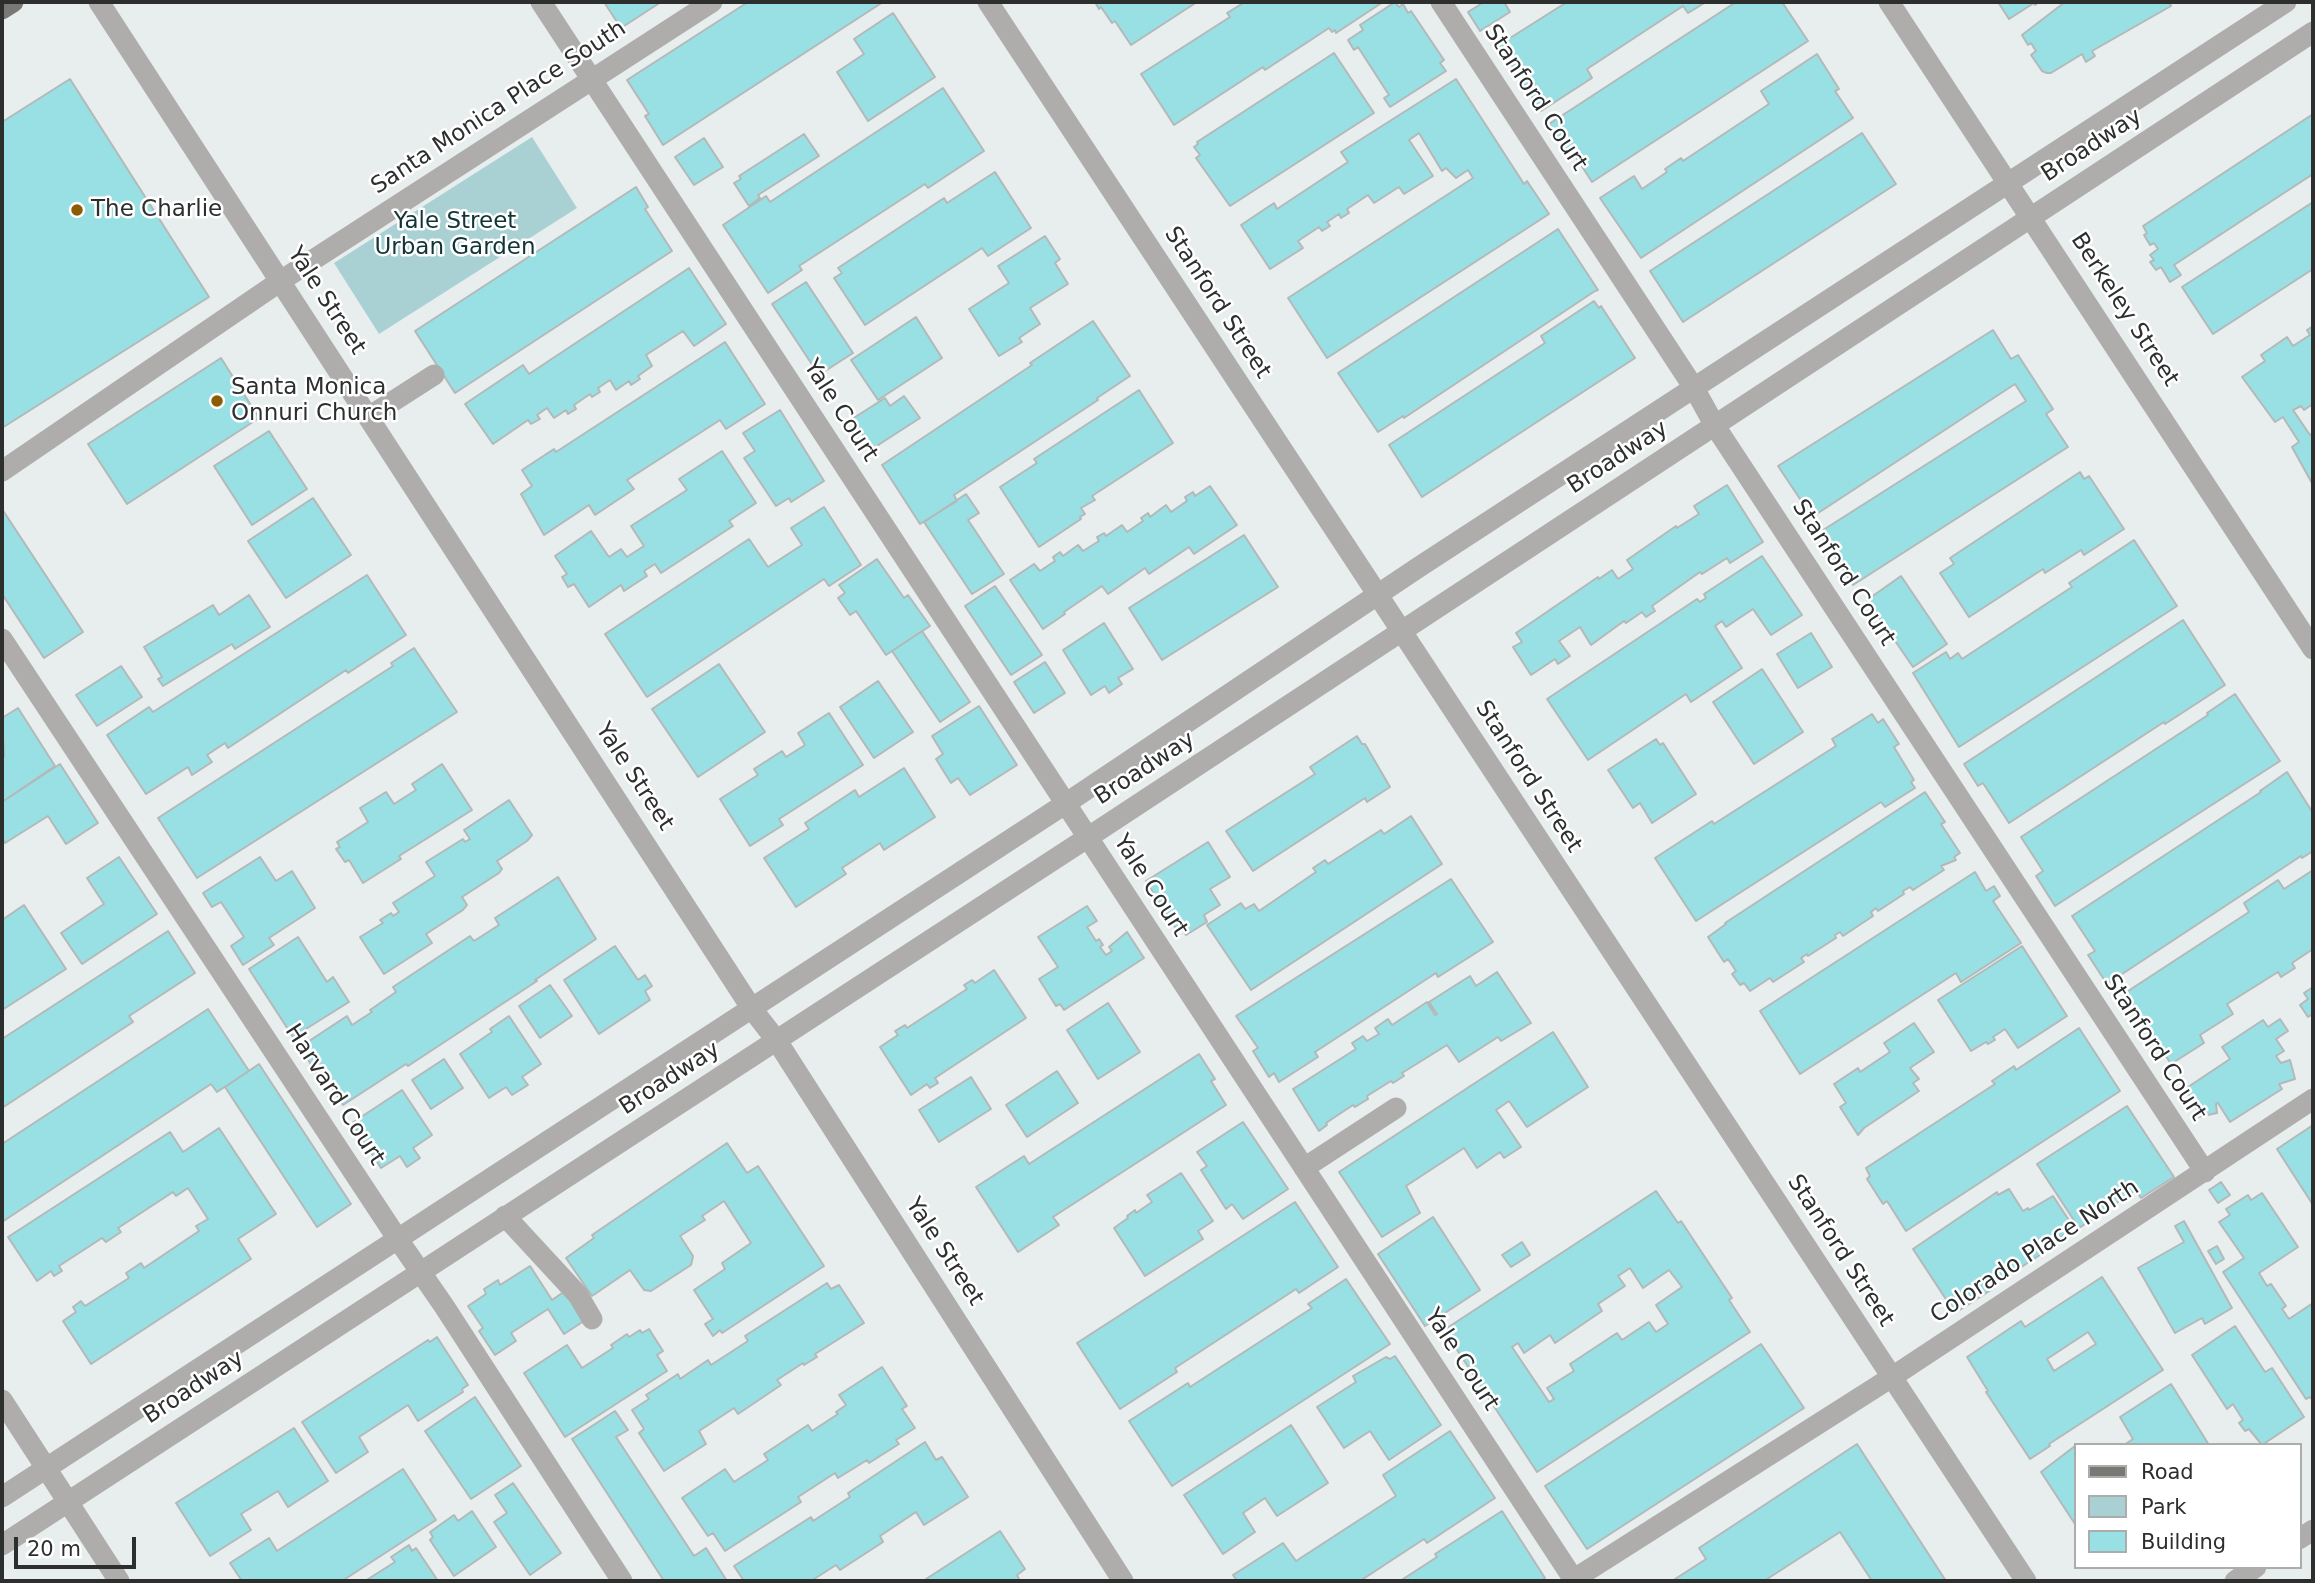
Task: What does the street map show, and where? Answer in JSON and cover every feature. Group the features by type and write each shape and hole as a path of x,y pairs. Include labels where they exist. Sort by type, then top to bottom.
{"main road":[{"path":"2,9 13,2"}],"street":[{"name":"Yale Street","path":"99,2 282,280 752,1009 777,1041 1123,1581"},
{"name":"Yale Court","path":"541,2 1573,1580"},
{"name":"Santa Monica Place South","path":"2,471 282,280 712,2"},
{"name":"Stanford Street","path":"988,2 2026,1581"},
{"name":"Stanford Court","path":"1441,2 1694,388 1715,426 2205,1172"},
{"name":"Berkeley Street","path":"1889,2 2313,649"},
{"name":"Broadway","path":"2,1497 1065,804 1377,594 2286,2"},
{"name":"Broadway","path":"2,1545 777,1041 2313,32"},
{"path":"370,416 434,375"},
{"name":"Harvard Court","path":"2,639 622,1581"},
{"name":"Colorado Place North","path":"1573,1580 1892,1377 2313,1099"},
{"path":"1304,1168 1396,1108"},
{"path":"506,1216 578,1295 592,1319"},
{"path":"2,1400 119,1581"},
{"path":"2235,1581 2253,1569"}],"green space":[{"name":"Yale Street Urban Garden","path":"532,137 577,208 379,334 334,263"}],"building":[{"path":"604,2 661,2 621,28"},
{"path":"748,2 883,2 663,145 645,116 649,114 627,80"},
{"path":"1095,2 1197,2 1131,45 1115,21 1112,23"},
{"path":"1245,2 1383,2 1336,33 1329,28 1174,125 1141,74 1230,17 1227,13"},
{"path":"1395,2 1399,7 1403,4 1408,13 1411,11 1444,60 1440,63 1446,71 1390,107 1384,98 1389,95 1358,47 1354,50 1348,40 1363,30 1360,25"},
{"path":"1484,2 1504,2 1510,12 1480,31 1468,12"},
{"path":"1567,2 1706,2 1688,13 1683,6 1587,69 1592,78 1541,111 1499,45"},
{"path":"1736,2 1782,2 1808,41 1592,182 1574,154 1570,157 1549,124"},
{"path":"1998,2 2039,2 2009,19"},
{"path":"2065,2 2169,2 2171,6 2092,51 2095,56 2086,62 2082,54 2047,73 2042,71 2031,55 2036,51 2022,35"},
{"path":"893,13 935,77 868,121 837,72 864,54 854,39"},
{"path":"1334,53 1374,113 1230,206 1196,158 1200,155 1194,147 1197,142"},
{"path":"1817,54 1839,89 1835,91 1853,118 1641,258 1600,198 1634,176 1642,189 1667,172 1665,169 1681,158 1683,161 1769,104 1761,91"},
{"name":"The Charlie","path":"70,79 209,297 2,428 2,122"},
{"path":"1456,79 1524,184 1527,181 1549,214 1327,358 1288,298 1473,178 1468,170 1456,178 1446,168 1442,171 1419,133 1409,140 1433,176 1404,194 1399,187 1374,203 1368,195 1347,209 1349,213 1341,218 1339,214 1327,222 1330,226 1322,231 1319,227 1298,241 1303,248 1270,269 1241,225 1274,203 1277,209 1348,162 1341,152"},
{"path":"943,88 984,151 928,188 925,184 799,266 802,270 768,293 723,225 766,196 770,202"},
{"path":"2313,114 2313,174 2174,265 2181,275 2170,282 2161,267 2156,270 2150,262 2154,260 2150,255 2158,249 2154,243 2150,245 2144,235 2147,233 2143,226"},
{"path":"1862,133 1896,184 1683,322 1650,271"},
{"path":"804,134 819,156 758,195 760,198 749,206 734,183 741,179 739,176"},
{"path":"704,138 723,167 694,185 675,157"},
{"path":"995,172 1031,228 988,256 982,248 865,325 834,278 842,273 838,268 944,198 947,203"},
{"path":"636,187 648,207 645,209 672,251 455,393 415,331"},
{"path":"2313,202 2313,269 2213,334 2182,287"},
{"path":"1558,229 1598,290 1404,418 1403,416 1378,432 1338,373"},
{"path":"1045,236 1060,259 1055,263 1068,284 1030,308 1040,324 1019,338 1022,342 999,356 969,309 1009,283 998,266"},
{"path":"689,268 726,324 694,346 683,331 646,355 652,366 631,385 629,381 616,390 610,380 598,388 600,392 592,397 590,394 574,405 576,409 568,414 566,410 554,418 547,408 537,415 540,419 531,424 528,420 493,444 465,404 523,365 529,374"},
{"path":"806,282 853,353 819,375 772,304"},
{"path":"1594,301 1599,308 1601,306 1635,358 1422,497 1389,445 1545,343 1541,336"},
{"path":"916,317 942,358 878,400 851,360"},
{"path":"1093,321 1130,376 954,495 957,501 920,524 882,465"},
{"path":"2313,326 2313,404 2304,410 2301,406 2293,410 2310,435 2313,433 2313,485 2292,447 2299,442 2283,417 2275,422 2242,377 2265,361 2261,355 2287,337 2293,346 2310,335 2307,330"},
{"path":"1993,330 2011,359 2018,355 2053,409 2046,414 2068,447 1853,585 1820,532 2026,401 2015,384 1812,517 1778,466"},
{"path":"725,342 765,404 726,429 720,420 627,480 634,489 595,515 589,505 544,535 521,494 532,486 522,470 554,449 556,452"},
{"path":"221,358 259,418 127,504 88,444"},
{"path":"1139,390 1173,443 1092,496 1095,500 1081,508 1085,514 1081,519 1039,547 1000,487 1037,463 1034,459"},
{"path":"904,396 920,418 872,449 852,419 885,398 890,406"},
{"path":"780,410 824,481 791,502 789,498 776,506 744,458 755,451 743,433"},
{"path":"269,431 307,489 252,525 214,466"},
{"path":"722,451 756,503 729,521 733,526 661,573 655,564 644,571 647,576 624,591 621,585 589,607 574,584 568,587 562,577 567,574 555,556 591,531 609,557 621,549 627,557 644,546 631,526 687,490 679,479"},
{"path":"2080,472 2084,479 2089,476 2124,529 2084,555 2081,550 2045,573 2043,569 1969,617 1940,573 1954,564 1950,558"},
{"path":"1727,485 1763,542 1730,563 1727,558 1702,574 1700,572 1652,606 1655,611 1646,617 1642,612 1626,623 1624,621 1591,645 1580,627 1559,641 1570,656 1558,664 1555,659 1531,675 1513,647 1522,642 1516,633 1598,577 1599,579 1612,570 1618,579 1633,569 1627,560 1676,526 1677,528 1699,514 1694,506"},
{"path":"1210,486 1237,525 1194,554 1189,547 1149,574 1145,568 1108,594 1102,586 1043,629 1010,580 1034,564 1040,571 1055,561 1053,557 1060,552 1063,556 1078,545 1083,551 1099,541 1097,537 1104,533 1106,536 1122,525 1127,532 1143,521 1141,518 1148,513 1150,517 1166,505 1171,512 1187,501 1185,497 1193,492 1195,496"},
{"path":"966,494 979,513 968,520 1004,574 972,594 924,522"},
{"path":"313,498 351,555 286,598 248,541"},
{"path":"824,507 861,565 829,586 824,579 647,697 605,634 749,539 768,567 802,545 791,528"},
{"path":"2,509 83,632 44,658 2,594"},
{"path":"1244,535 1278,587 1162,660 1129,608"},
{"path":"2134,540 2177,606 1959,747 1913,673 1946,652 1950,659 1958,653 1962,659 2072,587 2069,583"},
{"path":"1762,556 1802,615 1771,635 1753,609 1726,627 1722,621 1715,626 1742,668 1691,702 1686,694 1588,760 1547,699 1697,599 1700,602 1706,598 1704,594"},
{"path":"877,559 904,598 908,595 930,626 886,655 856,611 850,615 838,598 845,593 839,585"},
{"path":"367,575 406,635 348,673 346,670 228,748 225,743 207,755 212,762 192,775 188,767 146,794 107,735 149,707 153,712"},
{"path":"1901,576 1947,644 1913,667 1867,600"},
{"path":"995,586 1042,655 1011,675 965,606"},
{"path":"249,595 270,627 235,649 232,644 163,686 158,679 162,677 144,647 213,605 219,615"},
{"path":"2183,620 2225,685 2009,823 1983,783 1978,786 1964,764"},
{"path":"1104,623 1133,669 1118,678 1122,684 1109,693 1105,686 1091,695 1063,650"},
{"path":"922,631 970,702 940,722 892,651"},
{"path":"1811,633 1832,667 1798,688 1777,654"},
{"path":"414,648 457,712 197,878 158,818 393,666 391,663"},
{"path":"1045,662 1065,693 1034,713 1014,682"},
{"path":"719,664 765,732 698,777 652,709"},
{"path":"121,666 142,697 97,726 76,695"},
{"path":"1762,669 1803,732 1754,764 1713,702"},
{"path":"878,681 913,732 874,758 840,707"},
{"path":"2235,694 2280,761 2055,906 2036,876 2043,871 2021,837 2208,715 2207,713"},
{"path":"979,706 1017,765 970,795 958,778 951,783 936,759 943,754 932,736"},
{"path":"18,708 55,766 2,802 2,718"},
{"path":"829,713 863,765 779,819 783,825 750,846 720,799 758,775 754,769 782,751 786,757 805,745 798,733"},
{"path":"1872,714 1878,723 1883,719 1899,744 1894,747 1914,780 1911,782 1915,788 1885,807 1881,802 1696,921 1655,858 1712,821 1714,824 1836,746 1832,739"},
{"path":"1357,736 1362,744 1365,744 1390,787 1367,802 1365,798 1253,871 1226,831 1315,774 1310,767"},
{"path":"1656,739 1660,745 1663,743 1696,794 1652,823 1640,803 1633,808 1608,770"},
{"path":"60,764 98,823 66,844 48,816 5,843 2,838 2,802"},
{"path":"442,764 472,810 399,856 401,859 363,883 349,860 345,862 336,849 340,847 337,842 368,822 360,808 386,792 394,804 416,790 412,784"},
{"path":"904,768 935,817 884,850 880,843 842,868 846,874 796,907 764,858 809,829 805,823 855,790 859,797"},
{"path":"2287,772 2313,813 2313,851 2302,858 2301,856 2107,984 2088,955 2095,951 2072,916 2261,792"},
{"path":"1925,792 1945,822 1941,824 1960,853 1954,857 1956,860 1941,866 1944,870 1913,890 1910,887 1903,891 1904,894 1878,911 1876,908 1871,912 1873,916 1843,936 1840,932 1835,935 1836,938 1801,958 1804,962 1773,982 1770,978 1750,991 1744,983 1740,985 1732,974 1736,971 1728,959 1724,962 1708,937 1725,923"},
{"path":"509,800 532,835 497,861 502,869 499,873 462,897 467,905 463,910 426,934 432,943 384,974 360,937 383,923 380,920 391,913 393,916 399,912 393,903 435,876 426,862 463,839 465,842 470,839 464,830"},
{"path":"1411,816 1442,864 1251,990 1207,925 1241,903 1245,909 1254,904 1259,911 1316,872 1313,868 1325,860 1328,864 1381,830 1384,834"},
{"path":"1208,842 1230,877 1210,889 1220,905 1204,915 1207,922 1186,935 1182,929 1178,932 1146,881"},
{"path":"119,857 157,914 82,964 61,933 104,904 87,878"},
{"path":"260,857 276,881 292,871 315,908 269,938 274,945 243,965 231,946 244,937 221,902 212,907 203,893"},
{"path":"2313,870 2313,949 2292,963 2295,968 2281,977 2278,972 2227,1004 2233,1014 2200,1035 2204,1043 2171,1064 2125,993 2249,912 2244,903 2278,880 2284,889"},
{"path":"1975,872 1986,891 1994,886 2000,896 1993,901 2021,943 1961,982 1956,973 1800,1074 1760,1011"},
{"path":"558,877 596,939 408,1066 406,1064 343,1105 322,1071 317,1074 300,1047 347,1016 352,1025 372,1012 370,1010 396,992 393,987 470,936 474,941 499,925 495,918"},
{"path":"1451,879 1493,942 1438,977 1436,973 1315,1052 1318,1057 1279,1082 1274,1073 1269,1077 1253,1051 1258,1048 1236,1016"},
{"path":"24,905 66,969 2,1010 2,920"},
{"path":"1087,906 1097,921 1087,927 1096,941 1099,939 1103,945 1100,947 1106,955 1112,951 1109,947 1127,932 1144,958 1064,1010 1060,1004 1056,1006 1039,979 1058,967 1038,937"},
{"path":"168,931 195,973 129,1016 133,1022 2,1108 2,1039"},
{"path":"298,937 327,982 333,977 349,1002 293,1037 249,969"},
{"path":"615,946 638,980 645,975 652,986 645,991 650,1000 599,1034 564,980"},
{"path":"2022,946 2067,1016 2018,1048 2005,1029 1993,1037 1995,1040 1971,1051 1938,1000"},
{"path":"994,970 1026,1018 935,1078 938,1083 930,1088 927,1084 911,1095 880,1047 898,1035 895,1031 905,1025 907,1028 967,989 964,985 972,980 975,983"},
{"path":"1497,972 1531,1023 1501,1041 1498,1037 1459,1062 1447,1045 1402,1073 1404,1076 1393,1083 1391,1081 1367,1096 1368,1099 1355,1107 1353,1105 1326,1123 1319,1131 1293,1089 1356,1049 1352,1043 1363,1036 1367,1041 1379,1034 1375,1028 1388,1019 1392,1025 1427,1002 1435,1015 1437,1014 1429,1002 1470,976 1476,986"},
{"path":"550,985 572,1016 540,1038 519,1006"},
{"path":"2313,987 2313,1014 2308,1017 2300,1005 2308,999 2304,993"},
{"path":"1108,1003 1140,1052 1098,1079 1067,1030"},
{"path":"208,1009 249,1071 217,1092 211,1084 2,1222 2,1144"},
{"path":"509,1016 541,1064 522,1077 528,1085 512,1095 506,1087 489,1098 460,1054 492,1032 490,1029"},
{"path":"2280,1019 2288,1031 2276,1039 2284,1051 2276,1056 2281,1063 2290,1060 2295,1079 2279,1084 2282,1089 2230,1122 2218,1103 2217,1113 2198,1117 2196,1105 2185,1089 2230,1059 2222,1047 2263,1020 2268,1027"},
{"path":"1914,1023 1934,1052 1910,1068 1919,1079 1913,1083 1919,1091 1864,1128 1858,1135 1840,1107 1846,1103 1834,1084 1858,1068 1860,1072 1890,1052 1884,1043"},
{"path":"2079,1028 2120,1091 1906,1231 1887,1201 1883,1204 1867,1179 1870,1176 1866,1168 1995,1084 1992,1081 2014,1066 2016,1070"},
{"path":"1553,1032 1588,1087 1527,1127 1509,1101 1496,1110 1521,1147 1504,1158 1500,1152 1477,1168 1464,1148 1406,1186 1420,1213 1382,1237 1339,1172"},
{"path":"1199,1054 1215,1079 1211,1081 1226,1105 1053,1217 1059,1225 1018,1252 976,1187 1024,1156 1029,1164"},
{"path":"444,1059 463,1088 431,1109 412,1080"},
{"path":"259,1064 351,1204 317,1227 225,1087"},
{"path":"1057,1071 1078,1103 1027,1137 1006,1105"},
{"path":"971,1077 991,1109 939,1142 919,1110"},
{"path":"402,1090 432,1135 413,1148 420,1158 407,1167 400,1156 381,1168 352,1123"},
{"path":"2127,1106 2174,1177 2141,1198 2136,1190 2079,1228 2037,1164"},
{"path":"1243,1122 1288,1189 1243,1219 1232,1204 1226,1209 1201,1170 1207,1166 1197,1152"},
{"path":"2313,1125 2313,1205 2277,1149"},
{"path":"219,1128 276,1214 238,1239 251,1259 91,1364 63,1321 76,1312 73,1307 81,1301 85,1306 129,1278 126,1273 141,1263 144,1268 199,1231 196,1226 208,1219 188,1188 176,1196 173,1192 118,1228 121,1232 106,1242 102,1238 59,1266 62,1271 54,1276 51,1271 37,1281 8,1237 170,1132 183,1152"},
{"path":"727,1143 747,1173 758,1166 824,1266 722,1333 720,1330 713,1336 705,1324 713,1319 694,1290 725,1269 722,1263 751,1243 724,1201 702,1216 705,1220 680,1236 693,1256 691,1265 651,1291 644,1290 630,1270 592,1296 566,1258 594,1238 592,1235"},
{"path":"1181,1173 1213,1221 1198,1231 1203,1239 1145,1276 1114,1228 1135,1210 1136,1213 1152,1202 1147,1195"},
{"path":"2221,1182 2230,1195 2218,1203 2209,1190"},
{"path":"2009,1189 2023,1211 2053,1196 2074,1228 2044,1248 2046,1251 1955,1313 1913,1249 1997,1192 1998,1195"},
{"path":"1656,1191 1678,1223 1681,1221 1732,1298 1729,1300 1750,1332 1537,1472 1444,1330","holes":["1630,1268 1643,1288 1669,1270 1682,1287 1656,1305 1668,1324 1656,1332 1649,1322 1622,1340 1617,1333 1570,1364 1574,1371 1547,1388 1554,1399 1549,1402 1512,1347 1518,1343 1524,1353 1550,1335 1555,1343 1602,1311 1598,1304 1625,1286 1618,1276"]},
{"path":"2262,1193 2298,1247 2259,1273 2267,1286 2271,1284 2286,1306 2282,1309 2289,1319 2313,1303 2313,1401 2310,1397 2306,1399 2223,1272 2244,1258 2219,1222 2230,1215 2226,1209 2248,1195 2251,1200"},
{"path":"1295,1202 1338,1267 1299,1293 1296,1289 1175,1368 1177,1372 1120,1409 1077,1343"},
{"path":"1433,1217 1480,1290 1425,1326 1378,1254"},
{"path":"2184,1221 2232,1308 2205,1324 2202,1318 2175,1333 2138,1268 2184,1242 2175,1226"},
{"path":"1522,1242 1530,1255 1511,1267 1502,1255"},
{"path":"2217,1246 2224,1259 2216,1264 2208,1251"},
{"path":"530,1266 552,1300 565,1291 584,1321 564,1334 548,1309 511,1333 516,1341 495,1355 479,1331 483,1328 468,1306 486,1294 484,1289 498,1280 500,1285"},
{"path":"2102,1277 2163,1370 2030,1459 1986,1392 1988,1391 1967,1357 2021,1321 2025,1327","holes":["2088,1332 2096,1344 2054,1371 2047,1359"]},
{"path":"1346,1279 1390,1344 1172,1486 1129,1421 1188,1383 1190,1387 1312,1308 1308,1304"},
{"path":"827,1283 831,1289 839,1285 864,1323 815,1354 817,1357 777,1380 781,1385 738,1414 734,1408 699,1431 706,1444 664,1471 639,1433 644,1429 632,1410 649,1399 646,1395 678,1374 680,1379 708,1360 711,1365 748,1341 745,1336"},
{"path":"2235,1326 2265,1372 2272,1368 2304,1417 2265,1443 2260,1443 2249,1429 2245,1431 2239,1423 2243,1420 2233,1404 2227,1409 2192,1355"},
{"path":"649,1329 663,1351 657,1355 667,1371 565,1437 524,1373 567,1345 582,1368 613,1348 611,1345 627,1334 629,1337 640,1330 642,1333"},
{"path":"437,1337 468,1385 462,1389 463,1392 418,1421 408,1405 359,1437 368,1452 336,1473 302,1422 428,1340 430,1342"},
{"path":"1761,1344 1804,1408 1587,1549 1545,1486"},
{"path":"1395,1356 1441,1425 1389,1460 1370,1431 1344,1448 1317,1407 1356,1382 1353,1376 1386,1357 1390,1359"},
{"path":"882,1367 907,1406 902,1409 915,1428 896,1440 899,1444 838,1478 835,1473 798,1497 801,1502 725,1551 713,1533 708,1536 682,1498 725,1469 734,1482 768,1460 764,1454 808,1425 812,1431 838,1414 836,1412 846,1405 839,1395"},
{"path":"2171,1384 2208,1443 2127,1443 2133,1439 2120,1417"},
{"path":"475,1397 521,1466 471,1499 425,1431"},
{"path":"615,1411 628,1430 616,1437 694,1556 706,1548 727,1581 664,1581 572,1439"},
{"path":"1291,1425 1328,1483 1277,1516 1265,1498 1243,1513 1255,1532 1223,1554 1184,1495"},
{"path":"294,1428 328,1481 288,1507 278,1491 241,1514 251,1530 210,1556 176,1503"},
{"path":"1450,1431 1495,1498 1427,1543 1424,1539 1360,1581 1237,1581 1233,1575 1283,1543 1296,1561 1396,1496 1383,1475"},
{"path":"925,1442 936,1460 942,1457 968,1497 924,1525 916,1512 880,1536 883,1542 840,1570 836,1565 811,1581 744,1581 734,1566 811,1517 813,1521 850,1497 848,1493"},
{"path":"1857,1444 1946,1581 1872,1581 1840,1532 1764,1581 1672,1581 1706,1559 1699,1548"},
{"path":"2074,1447 2074,1522 2041,1472"},
{"path":"403,1469 436,1520 342,1581 242,1581 230,1563 269,1538 277,1551"},
{"path":"513,1483 561,1553 530,1575 494,1522 507,1513 495,1495"},
{"path":"472,1511 496,1547 454,1576 430,1540 433,1537 430,1532 454,1515 458,1521"},
{"path":"1502,1511 1545,1578 1540,1581 1400,1581 1437,1557 1435,1554"},
{"path":"1000,1531 1025,1569 1017,1575 1020,1581 923,1581"},
{"path":"409,1545 412,1551 416,1548 438,1581 365,1581 395,1562 391,1557"}],"place":[{"name":"The Charlie","path":"77,210"},
{"name":"Santa Monica Onnuri Church","path":"217,401"}]}
